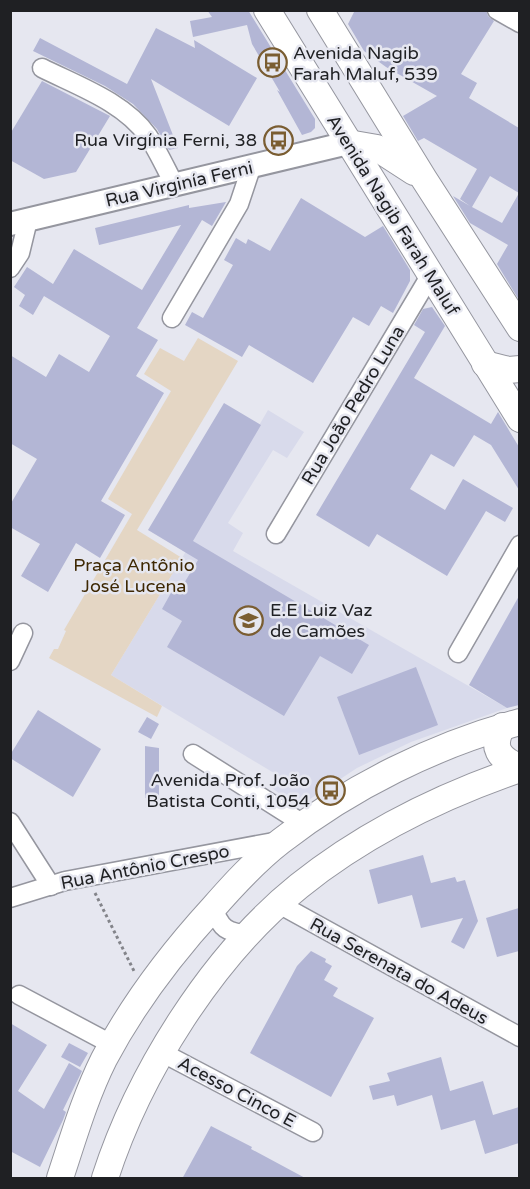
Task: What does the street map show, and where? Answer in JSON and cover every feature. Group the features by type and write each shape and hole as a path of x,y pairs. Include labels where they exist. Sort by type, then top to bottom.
{"main road":[{"name":"Avenida Nagib Farah Maluf","path":"267,10 519,419"},
{"path":"320,10 519,328"},
{"path":"348,143 377,148 424,179"},
{"path":"485,364 508,370 519,369"},
{"path":"60,1179 79,1119 112,1045 185,938 240,876 281,841 355,791 461,740 511,724"},
{"path":"511,724 497,739 500,755 519,768"},
{"path":"461,740 477,747 482,755 485,781"},
{"path":"105,1179 117,1140 161,1052 202,991 249,935 279,904 298,886 359,844 406,816 519,768"}],"street":[{"path":"497,10 519,23"},
{"path":"42,68 119,108 135,121 147,135 175,186"},
{"name":"Rua Virginía Ferni","path":"20,222 348,143"},
{"path":"172,318 239,204 251,168"},
{"path":"10,268 20,253 20,222"},
{"name":"Rua João Pedro Luna","path":"276,534 430,276"},
{"path":"458,653 519,545"},
{"path":"10,661 23,633"},
{"path":"193,754 305,825"},
{"path":"10,822 51,885"},
{"name":"Rua Antônio Crespo","path":"10,898 87,877 281,841"},
{"name":"Rua Serenata do Adeus","path":"279,904 519,1037"},
{"path":"213,908 218,922 230,933 249,935"},
{"path":"19,995 112,1045"},
{"name":"Acesso Cinco E","path":"161,1052 313,1132"}],"path":[{"path":"87,877 145,994"}],"shaded area":[{"name":"E.E Luiz Vaz de Camões","path":"268,410 304,432 287,458 273,450 228,523 243,533 233,551 507,708 411,742 357,768 298,807 272,788 279,776 111,675"}],"green space":[{"name":"Praça Antônio José Lucena","path":"198,338 238,361 137,530 182,558 111,675 162,706 157,717 49,658 54,649 58,649 66,631 64,630 132,514 108,499 171,391 144,374 160,348 184,361"}],"building":[{"path":"207,10 248,10 315,119 315,128 311,132 302,135 252,44 247,25 193,37 190,21 212,17"},
{"path":"355,10 486,10 488,16 494,21 461,74 477,83 469,98 519,128 519,193 519,300 497,264 508,245 470,223 453,196 470,206 460,199 477,169 424,138 418,141 403,116 437,96 386,67 364,51 348,24","holes":["490,176 519,193 502,223 472,207"]},
{"path":"156,28 195,48 194,40 257,78 229,126 151,79 178,148 169,150 157,129 133,104 105,86 33,51 40,38 127,84"},
{"path":"42,81 110,116 76,172 44,179 10,160 10,134"},
{"path":"301,198 365,237 383,226 410,270 410,281 393,313 381,306 369,326 353,317 313,383 249,345 242,357 185,325 192,312 203,318 233,265 224,260 236,238 246,244 248,239 270,251"},
{"path":"226,202 212,226 202,220 137,328 158,340 136,376 164,393 101,501 125,515 100,558 76,543 48,592 21,576 40,544 10,527 10,505 37,459 10,443 10,355 46,377 59,354 89,372 110,336 44,296 33,315 19,306 25,295 14,287 27,267 53,284 74,249 142,290 181,225 99,245 95,228 189,205 189,208"},
{"path":"432,307 445,326 414,378 491,424 498,412 519,447 519,490 491,445 474,435 454,467 431,454 410,489 445,510 463,479 513,508 505,522 486,511 447,576 377,534 369,547 316,515 425,332 414,325 423,309"},
{"path":"224,403 261,425 193,541 369,645 352,674 320,656 284,716 167,647 182,621 162,609 177,582 183,585 198,560 148,530"},
{"path":"519,596 519,705 507,708 469,685"},
{"path":"416,667 438,725 359,755 337,697"},
{"path":"38,710 101,749 73,797 10,758"},
{"path":"147,717 159,724 151,739 138,732"},
{"path":"145,746 159,748 159,798 145,798"},
{"path":"423,855 431,883 455,877 457,882 465,880 478,921 464,949 451,942 463,918 421,928 412,895 378,904 369,870"},
{"path":"519,908 519,951 497,957 486,918"},
{"path":"311,951 326,959 325,962 332,966 324,980 338,988 333,996 374,1018 331,1097 250,1053 297,966"},
{"path":"10,1023 47,1045 18,1091 44,1109 69,1063 82,1071 63,1110 66,1112 63,1120 40,1167 10,1151"},
{"path":"69,1043 88,1053 80,1067 61,1057"},
{"path":"441,1057 450,1091 483,1081 493,1115 519,1107 519,1143 485,1154 475,1120 441,1130 432,1095 397,1106 394,1095 373,1100 369,1086 390,1081 387,1073"},
{"path":"211,1126 252,1147 251,1149 307,1179 182,1179"}],"place":[{"name":"Avenida Nagib Farah Maluf, 539","path":"272,63"},
{"name":"Rua Virgínia Ferni, 38","path":"278,140"},
{"name":"E.E Luiz Vaz de Camões","path":"249,620"},
{"name":"Avenida Prof. João Batista Conti, 1054","path":"331,790"}]}
